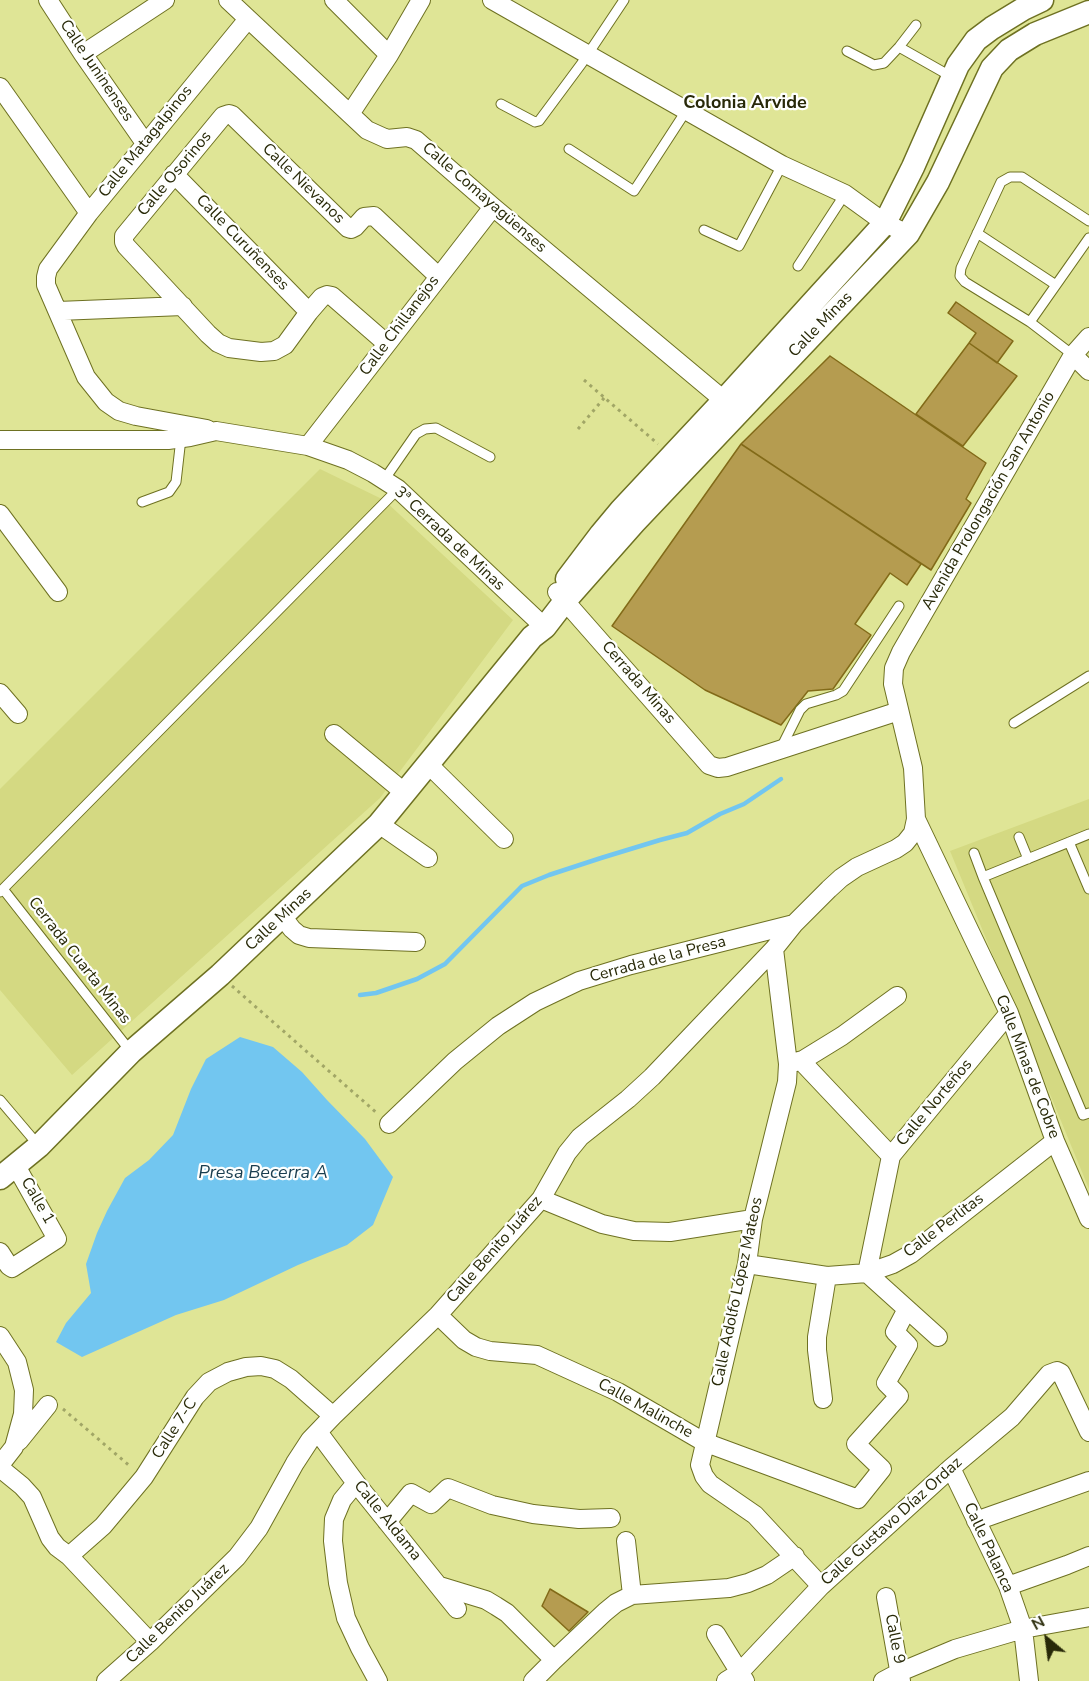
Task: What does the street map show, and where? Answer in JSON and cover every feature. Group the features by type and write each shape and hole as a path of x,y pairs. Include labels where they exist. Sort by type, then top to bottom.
{"street":[{"name":"Calle Juninenses","path":"48,0 145,142"},
{"name":"Calle Comayagüenses","path":"228,0 367,130 387,139 407,136 416,140 731,406"},
{"path":"334,0 389,55"},
{"path":"350,114 389,55 421,0"},
{"path":"492,0 782,165 845,194 885,223 908,234"},
{"name":"Calle Minas","path":"561,597 634,523 885,223 914,167 966,52 976,40 992,28 1042,0"},
{"path":"83,54 158,2"},
{"name":"Calle Minas","path":"8,1172 39,1146 131,1052 220,975 380,824 535,629 545,627 561,597 607,526 672,456 731,406 908,234 938,182 992,68 1009,50 1035,34 1089,12"},
{"name":"Calle Matagalpinos","path":"58,311 46,285 48,269 145,142 248,19"},
{"path":"953,78 979,96"},
{"path":"0,87 89,213"},
{"name":"Calle Nievanos","path":"222,116 232,115 348,228 351,229 364,218 374,216 438,276"},
{"name":"Calle Osorinos","path":"183,306 126,246 124,236 222,116"},
{"name":"Calle Curuñenses","path":"174,174 309,312"},
{"name":"Calle Chillanejos","path":"308,446 493,207"},
{"path":"216,431 136,416 119,411 106,402 86,377 58,311 183,306 218,343 229,348 261,352 274,351 285,345 309,312 322,297 327,295 332,296 386,344"},
{"name":"Avenida Prolongación San Antonio","path":"899,711 893,684 894,668 901,652 1073,355 1089,337"},
{"path":"1073,355 1089,371"},
{"name":"3ª Cerrada de Minas","path":"0,441 168,440 216,431 308,446 348,460 391,485 535,629"},
{"path":"0,513 58,592"},
{"name":"Cerrada Minas","path":"561,597 710,765 718,768 727,767 780,750"},
{"path":"0,693 18,714"},
{"path":"780,750 899,711 913,768 916,819"},
{"path":"334,734 405,793"},
{"path":"429,764 504,839"},
{"name":"Calle Benito Juárez","path":"106,1681 150,1642 237,1557 259,1528 310,1440 438,1315 541,1199 567,1153 580,1137 652,1077 774,949 794,924 841,878 857,867 905,843 913,833 916,819"},
{"name":"Calle Minas de Cobre","path":"916,819 1009,1013 1054,1141 1089,1220"},
{"path":"380,824 428,858"},
{"path":"282,916 299,935 309,938 417,942"},
{"name":"Cerrada de la Presa","path":"389,1124 455,1062 498,1026 535,1002 579,981 631,965 794,924"},
{"name":"Calle Adolfo López Mateos","path":"774,949 797,1065 785,1090 753,1219 747,1264 700,1465 710,1484 755,1515 821,1586"},
{"path":"891,1156 797,1065 855,1028 897,996"},
{"name":"Calle Norteños","path":"867,1273 891,1156 1009,1013"},
{"name":"Calle Perlitas","path":"747,1264 827,1275 867,1273 893,1264 911,1254 1054,1141"},
{"name":"Calle 1","path":"5,1259 12,1268 16,1267 56,1242 57,1237 8,1172"},
{"path":"541,1199 602,1224 634,1231 670,1232 753,1219"},
{"path":"867,1273 938,1337"},
{"path":"823,1399 817,1337 827,1275"},
{"name":"Calle Malinche","path":"438,1315 464,1340 476,1347 490,1351 537,1355 618,1392 704,1442 858,1499 882,1468 856,1444 899,1396 886,1383 908,1345 895,1332 907,1309"},
{"path":"0,1336 17,1362 24,1390 23,1414 14,1447"},
{"name":"Calle 7-C","path":"69,1556 103,1526 144,1478 195,1397 209,1382 228,1372 261,1366 275,1370 291,1379 333,1416"},
{"name":"Calle Gustavo Díaz Ordaz","path":"736,1678 821,1586 951,1468 1012,1417 1049,1374 1058,1371 1061,1373 1089,1432"},
{"path":"48,1405 0,1467 32,1497 50,1538 57,1547 69,1556 150,1642"},
{"name":"Calle Aldama","path":"318,1432 457,1609"},
{"name":"Calle Palanca","path":"951,1468 1008,1586 1023,1629 1029,1681"},
{"path":"976,1521 1089,1481"},
{"path":"356,1483 342,1500 334,1519 333,1541 338,1583 346,1618 378,1681"},
{"path":"387,1522 411,1493 431,1504 448,1488 492,1505 533,1514 579,1519 611,1518"},
{"path":"626,1541 632,1595"},
{"path":"533,1681 605,1612 632,1595 729,1588 767,1575 795,1556"},
{"path":"1008,1586 1089,1556"},
{"path":"440,1586 486,1600 507,1613 554,1660"},
{"name":"Calle 9","path":"886,1597 900,1676"},
{"path":"884,1681 900,1676 955,1649 1023,1629 1089,1617"},
{"path":"716,1634 736,1678"}],"lane":[{"path":"501,104 535,122 543,118 624,0"},
{"path":"847,51 874,65 879,65 884,63 899,47 916,25"},
{"path":"899,47 953,78"},
{"path":"568,149 634,191 686,111"},
{"path":"704,230 739,246 782,165"},
{"path":"1073,355 1030,321 964,282 960,276 961,268 1001,182 1010,177 1022,177 1089,221"},
{"path":"798,266 845,194"},
{"path":"977,233 1056,285"},
{"path":"1030,321 1089,238"},
{"path":"2,891 391,485 416,434 425,429 436,428 490,457"},
{"path":"142,502 169,492 176,482 181,438"},
{"path":"780,750 800,710 806,704 836,695 843,690 899,606"},
{"path":"1014,723 1089,676"},
{"path":"983,877 1089,834"},
{"path":"1020,837 1028,859"},
{"path":"1069,842 1089,889"},
{"path":"974,853 1083,1115 1089,1113"},
{"name":"Cerrada Cuarta Minas","path":"2,891 131,1052"},
{"path":"0,1100 39,1146"}],"path":[{"path":"584,380 672,456"},
{"path":"578,429 605,397"},
{"path":"220,975 389,1124"},
{"path":"48,1405 54,1404 62,1408 144,1478"}],"shaded area":[{"path":"320,469 384,500 513,620 380,798 72,1075 0,990 0,789"},
{"path":"1089,799 1089,1189 950,851"}],"water":[{"name":"Presa Becerra A","path":"240,1037 273,1047 302,1072 365,1139 393,1177 373,1225 347,1245 224,1300 176,1315 82,1357 56,1342 66,1323 91,1293 86,1264 107,1211 125,1178 149,1160 173,1135 191,1089 206,1059"}],"building":[{"path":"956,302 1013,341 997,363 969,343 976,333 948,313"},
{"path":"969,343 1017,376 963,446 916,414"},
{"path":"830,356 986,463 966,499 971,503 931,570 741,444"},
{"path":"741,444 921,564 907,585 890,573 855,624 871,635 833,689 808,691 781,725 705,690 612,626"},
{"path":"550,1589 588,1612 569,1631 542,1606"}],"waterway":[{"path":"360,995 376,993 417,979 445,964 522,886 601,858 687,833 720,814 744,804 781,779"}],"district":[{"name":"Colonia Arvide","path":"745,104"}]}
